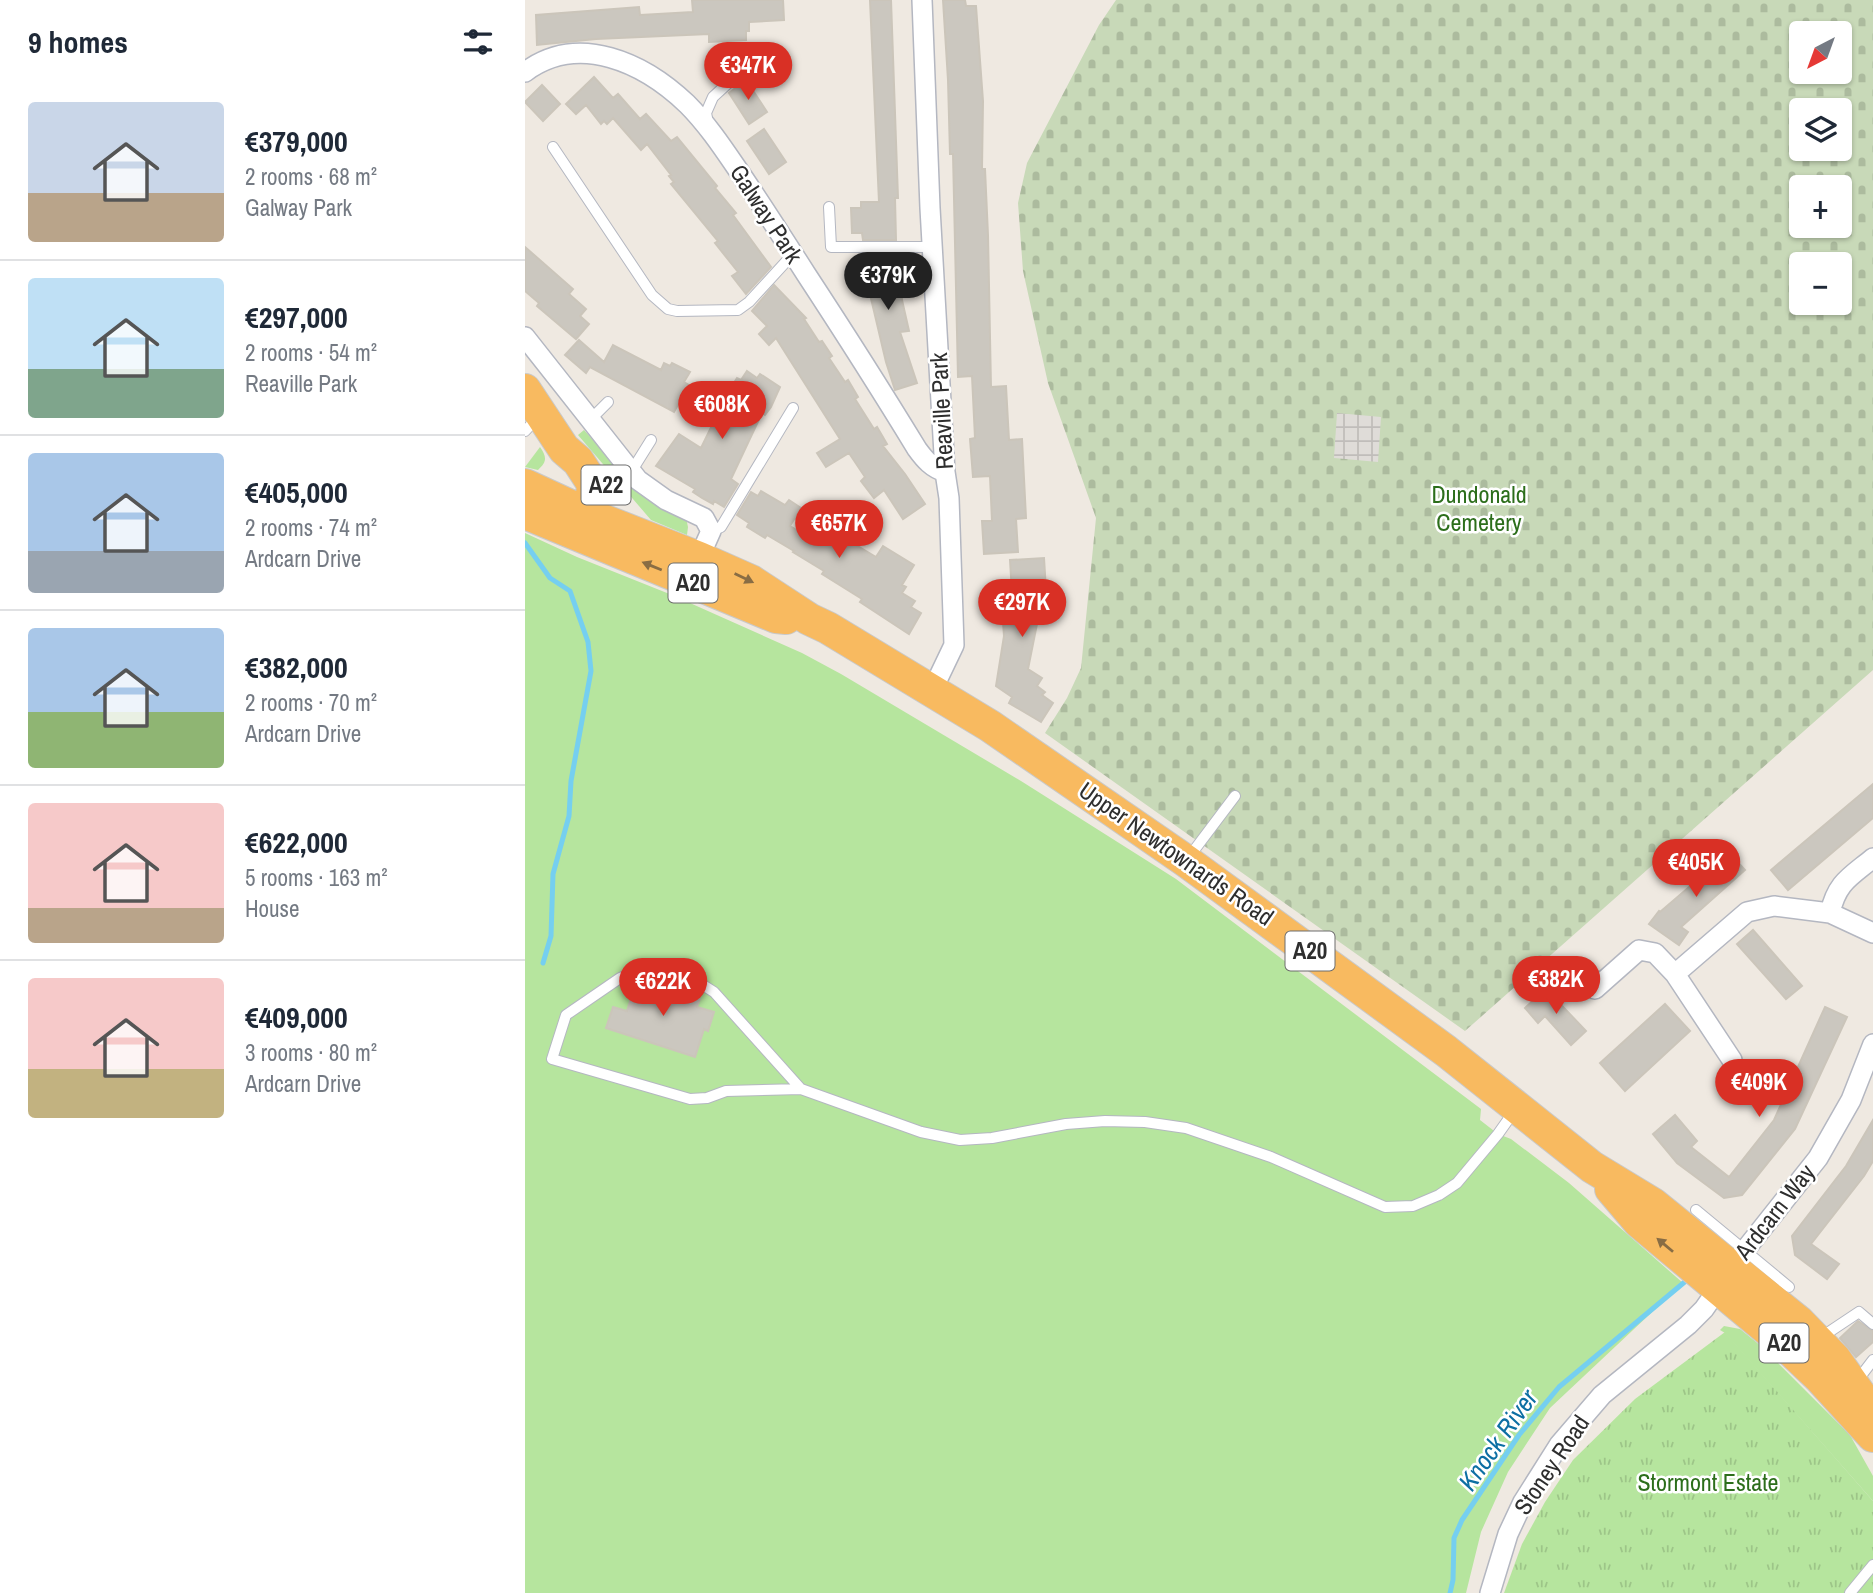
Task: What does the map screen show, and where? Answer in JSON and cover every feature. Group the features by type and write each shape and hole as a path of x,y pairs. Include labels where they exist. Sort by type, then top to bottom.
{"highway":[{"name":"A22","path":"531,411 577,461 593,484 585,526"},
{"name":"A22","path":"525,495 554,477 563,447"},
{"name":"A22","path":"563,447 579,452 604,481 638,533"},
{"name":"Upper Newtownards Road","path":"525,495 776,617 809,619"},
{"name":"Upper Newtownards Road","path":"585,526 705,544 751,581 809,619 1020,746 1186,861 1419,1031 1592,1167 1653,1204 1731,1269 1779,1304 1835,1359 1864,1372 1873,1413"},
{"name":"Upper Newtownards Road","path":"1731,1269 1779,1339 1820,1378 1873,1436"}],"street":[{"name":"Reaville Park","path":"922,0 932,247 945,472 949,498 954,645 932,691"},
{"name":"Galway Park","path":"525,72 562,55 591,52 626,62 662,83 687,105 710,130 793,254 917,449 926,461 937,470 945,472"},
{"path":"525,337 631,473 666,500 703,519 705,544"},
{"path":"1830,913 1835,893 1841,884 1873,858"},
{"path":"1675,974 1747,912 1774,906 1830,913 1873,933"},
{"path":"1595,989 1639,950 1655,953 1675,974 1732,1060"},
{"name":"Ardcarn Way","path":"1731,1269 1818,1158 1851,1100 1873,1044"},
{"name":"Stoney Road","path":"1490,1593 1498,1563 1518,1513 1559,1445 1602,1395 1697,1318 1731,1269"}],"lane":[{"path":"710,130 706,113 713,97 751,62"},
{"path":"553,147 652,295 668,309 689,312 738,310 749,302 793,254"},
{"path":"829,207 831,247 932,247"},
{"path":"591,419 608,402"},
{"path":"705,544 721,527 793,408"},
{"path":"631,473 651,440"},
{"path":"1186,861 1235,796"},
{"path":"801,1089 714,992 695,980 658,970 641,969 620,978 566,1015 552,1059 690,1099 707,1098 726,1091 801,1089 921,1132 960,1140 992,1138 1066,1124 1105,1121 1145,1122 1187,1128 1271,1157 1385,1207 1413,1206 1439,1195 1457,1183 1498,1134 1517,1106"},
{"path":"1696,1210 1731,1269 1789,1287"},
{"path":"1817,1340 1859,1312 1873,1324"},
{"path":"1850,1593 1873,1565"}],"green space":[{"name":"Dundonald Cemetery","path":"1116,0 1873,0 1873,670 1465,1031 1045,733 1067,698 1081,668 1096,518 1048,383 1023,271 1018,203 1027,163 1099,25"},
{"path":"584,430 622,472 686,518 687,535 651,520 578,435"},
{"path":"540,447 545,457 543,464 538,470 525,467"},
{"path":"525,533 802,653 1021,781 1176,879 1481,1109 1480,1120 1498,1134 1511,1139 1569,1183 1683,1283 1550,1408 1508,1472 1481,1532 1466,1593 525,1593"},
{"path":"1724,1326 1740,1329 1761,1346 1850,1435 1873,1476 1873,1501 1720,1330"},
{"name":"Stormont Estate","path":"1725,1332 1873,1501 1873,1593 1504,1593 1522,1544 1545,1502 1573,1460 1635,1399"}],"shaded area":[{"path":"1337,413 1381,417 1378,462 1334,458"}],"building":[{"path":"692,0 783,0 784,20 749,22 746,40 709,42 709,34 596,39 537,45 536,15 639,7 640,15 693,12"},
{"path":"870,0 891,0 898,198 895,198 896,240 863,240 862,233 852,233 851,208 861,208 861,202 879,202"},
{"path":"943,0 965,0 966,6 976,6 983,101 982,169 985,169 988,235 991,387 1006,386 1009,440 1022,439 1026,518 1016,519 1018,552 984,554 982,521 992,521 990,476 973,477 970,439 975,438 972,376 958,377 953,154 950,154"},
{"path":"594,77 613,98 618,94 640,119 646,114 671,141 677,137 736,213 733,215 771,267 746,294 732,276 738,272 715,243 718,241 671,184 674,182 669,176 671,175 647,144 641,150 613,118 607,124 604,121 601,124 586,105 576,114 566,104"},
{"path":"746,80 767,112 749,124 729,93"},
{"path":"542,85 560,104 543,121 525,102"},
{"path":"764,129 786,162 769,174 747,141"},
{"path":"525,247 573,289 569,294 586,309 580,316 589,324 576,339 537,306 539,303 525,291"},
{"path":"863,254 900,254 902,300 909,331 900,332 917,383 895,390 869,290 858,289 857,267 864,267"},
{"path":"774,285 806,318 804,319 819,342 822,341 832,356 829,358 845,382 848,380 858,397 855,399 887,444 883,446 925,504 903,519 884,490 874,498 861,481 865,477 849,453 826,467 817,453 840,439 776,338 769,345 759,334 767,326 752,311"},
{"path":"579,340 604,362 613,345 661,370 664,363 670,366 672,363 690,372 684,382 689,385 674,412 590,367 586,373 565,355"},
{"path":"747,371 757,378 760,374 780,387 771,407 765,415 762,413 731,479 738,484 724,507 702,498 693,492 695,489 656,466 679,434 701,448 720,409 718,408 737,378 741,380"},
{"path":"761,491 785,505 789,500 801,508 790,526 815,541 821,530 842,542 844,538 876,557 883,546 914,565 902,585 906,587 902,593 915,601 911,607 921,613 909,634 860,602 862,599 822,574 824,571 794,551 747,527 749,523 737,515 751,492 758,496"},
{"path":"1044,558 1046,590 1035,591 1037,624 1028,669 1042,678 1037,686 1045,692 1042,695 1053,703 1041,722 1009,703 1012,697 996,686 1004,636 1001,594 1012,593 1010,560"},
{"path":"1873,784 1873,818 1788,890 1771,870"},
{"path":"1729,853 1745,870 1681,927 1688,932 1679,945 1649,924 1659,911"},
{"path":"1753,930 1802,986 1786,999 1737,944"},
{"path":"637,979 700,999 697,1007 714,1012 708,1031 704,1029 695,1057 606,1028 613,1007 627,1011"},
{"path":"1546,989 1586,1031 1571,1045 1545,1016 1538,1023 1525,1008"},
{"path":"1665,1004 1690,1031 1625,1091 1600,1063"},
{"path":"1825,1007 1847,1017 1795,1129 1742,1195 1724,1198 1677,1163 1653,1134 1675,1115 1697,1141 1691,1147 1729,1177 1774,1120"},
{"path":"1873,1120 1873,1161 1811,1244 1839,1264 1827,1279 1795,1255 1792,1236 1846,1166"},
{"path":"1858,1321 1873,1331 1873,1342 1856,1357 1840,1338"}],"waterway":[{"path":"525,543 550,578 570,591 588,642 591,671 571,781 569,816 553,874 551,936 543,963"},
{"name":"Knock River","path":"1450,1593 1454,1538 1462,1520 1519,1435 1559,1387 1687,1280"}]}
